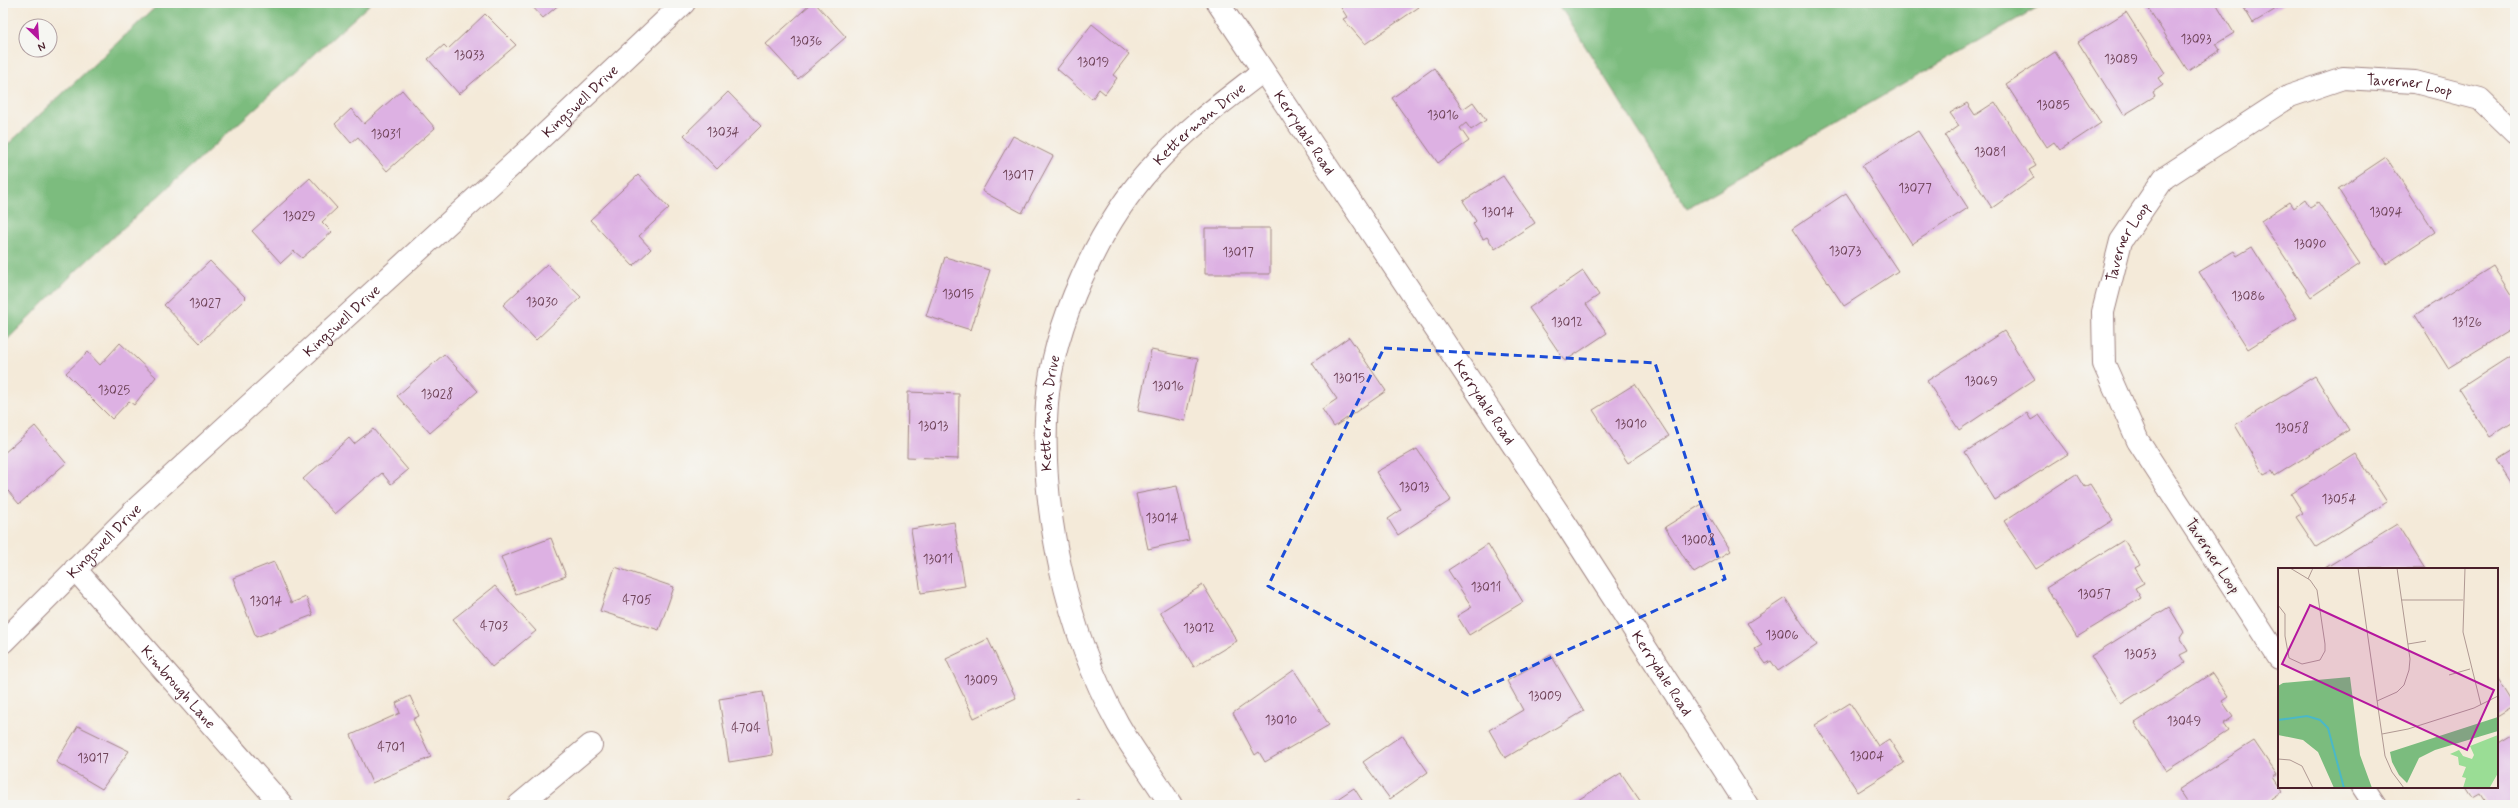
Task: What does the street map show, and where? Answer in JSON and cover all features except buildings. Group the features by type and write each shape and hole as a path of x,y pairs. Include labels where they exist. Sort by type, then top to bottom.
{"street":[{"name":"Kingswell Drive","path":"3,642 138,507 524,154 684,3"},
{"name":"Kerrydale Road","path":"1218,3 1569,529 1746,805"},
{"name":"Ketterman Drive","path":"1171,805 1118,723 1088,657 1065,588 1051,517 1046,445 1047,401 1059,340 1079,282 1114,217 1151,168 1195,124 1263,71"},
{"name":"Taverner Loop","path":"2278,656 2138,442 2104,364 2103,312 2121,241 2164,178 2290,96 2343,78 2415,82 2480,99 2515,133"},
{"name":"Kimbrough Lane","path":"75,569 282,805"},
{"path":"519,805 590,745"},
{"path":"2364,788 2375,805"}],"highlighted area":[{"path":"1384,348 1655,363 1725,579 1468,695 1268,586"}],"green space":[{"path":"160,3 371,3 78,269 3,344 3,149"},
{"path":"1558,3 2045,3 1687,208"}]}
